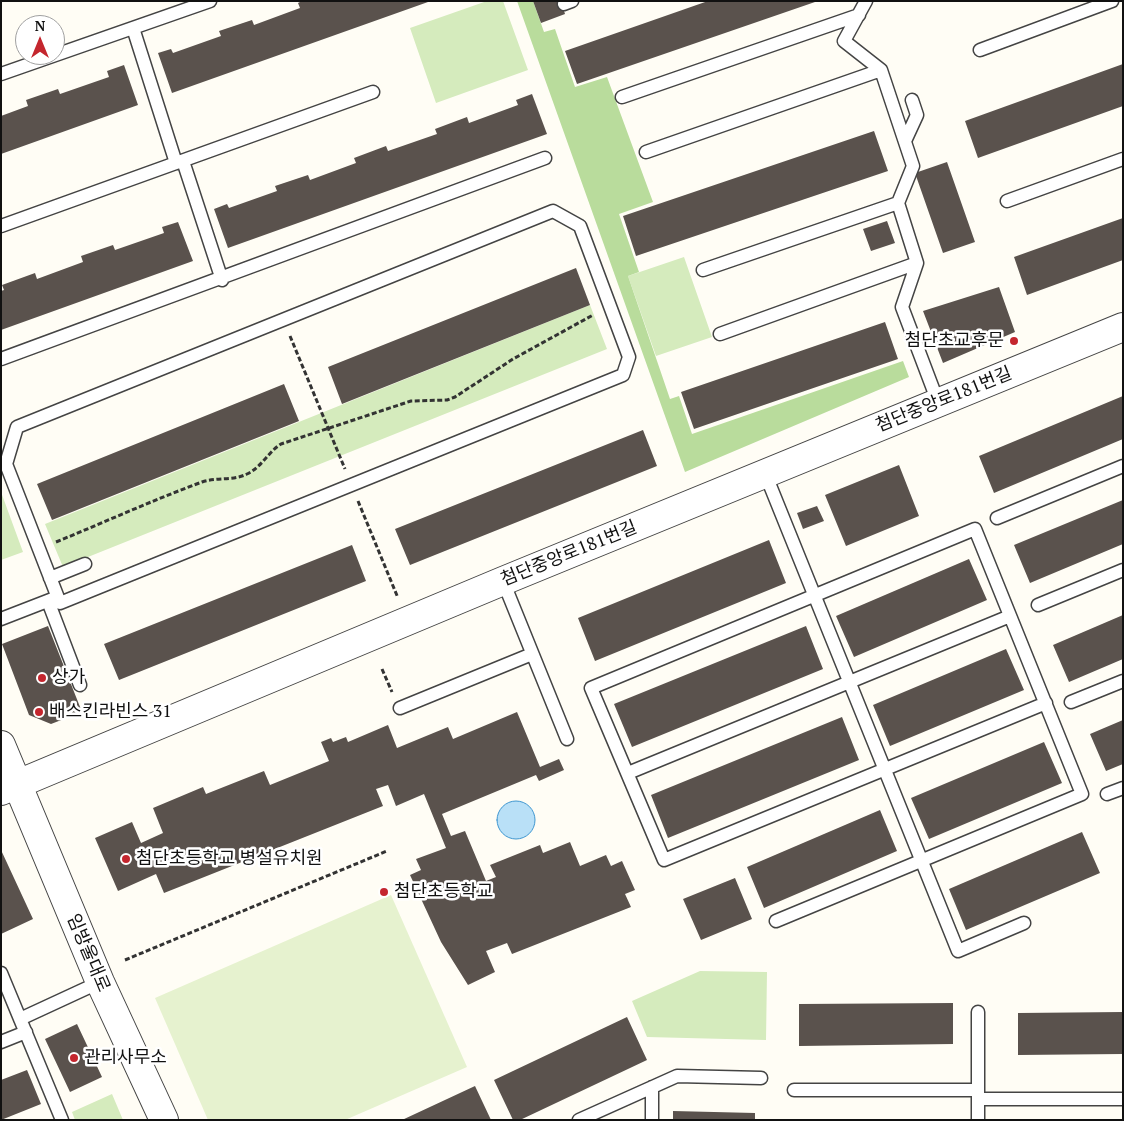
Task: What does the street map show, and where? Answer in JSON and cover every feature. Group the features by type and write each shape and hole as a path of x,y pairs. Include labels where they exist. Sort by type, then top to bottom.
{"street":[{"name":"첨단중앙로181번길","path":"9,788 503,581 1123,327"},
{"path":"1,745 9,788"},
{"name":"임방울대로","path":"9,788 164,1120"}],"lane":[{"path":"1,74 210,1"},
{"path":"866,1 844,41 881,70 913,166 898,203 918,263 902,307 938,402"},
{"path":"980,50 1112,1"},
{"path":"622,97 859,15"},
{"path":"133,28 222,280"},
{"path":"646,152 881,70"},
{"path":"1,226 373,92"},
{"path":"905,141 917,115 912,100"},
{"path":"1,360 222,280 545,158"},
{"path":"1006,201 1123,159"},
{"path":"703,270 898,203"},
{"path":"1,618 53,599 60,603 623,375 629,357 580,226 553,211 17,427 6,464 50,578 53,599 80,685"},
{"path":"720,334 918,263"},
{"path":"997,518 1123,466"},
{"path":"765,474 958,951 1024,923"},
{"path":"776,921 1082,794 1046,704 975,529 592,688 664,860 1046,704"},
{"path":"50,578 85,564"},
{"path":"1038,605 1123,570"},
{"path":"503,581 567,739"},
{"path":"628,773 1010,616"},
{"path":"400,708 532,654"},
{"path":"1071,702 1123,681"},
{"path":"1107,794 1123,788"},
{"path":"1,973 62,1120"},
{"path":"20,1019 100,982"},
{"path":"978,1012 978,1120"},
{"path":"1,1042 26,1032"},
{"path":"579,1120 676,1076 761,1078"},
{"path":"652,1087 652,1120"},
{"path":"794,1090 1123,1099"}],"path":[{"path":"53,543 205,481 237,478 248,474 259,467 270,452 281,444 411,401 447,400 455,397 512,359 593,314"},
{"path":"288,331 347,473"},
{"path":"358,500 398,598"},
{"path":"382,669 400,708"},
{"path":"124,960 387,851"}],"green space":[{"path":"487,1 503,1 528,70 436,103 410,28"},
{"path":"517,1 533,1 544,32 555,29 575,87 607,77 653,202 619,214 639,272 628,276 670,399 679,396 692,434 903,361 909,377 685,472"},
{"path":"684,257 712,337 656,356 628,276"},
{"path":"590,305 607,349 63,567 45,524"},
{"path":"1,492 23,552 1,560"},
{"path":"391,895 467,1067 345,1120 208,1120 155,998"},
{"path":"700,971 767,972 766,1040 647,1037 632,1001"},
{"path":"112,1094 123,1120 75,1120 72,1112"}],"water":[{"path":"516,801 530,806 535,820 530,834 516,839 502,834 497,820 502,806"}],"building":[{"path":"302,1 428,2 172,93 158,53 171,49 173,53 221,36 219,31 252,20 254,25 300,8 298,3"},
{"path":"533,1 561,1 565,14 541,23"},
{"path":"708,1 815,2 577,84 565,51"},
{"path":"1123,64 1123,106 978,158 965,121"},
{"path":"124,65 138,105 1,154 1,116 28,106 26,100 58,89 60,94 109,77 107,71"},
{"path":"532,94 547,134 228,248 214,209 227,204 229,208 277,191 275,186 308,175 310,180 356,163 354,158 386,146 388,151 437,134 435,129 467,117 469,123 518,105 516,100"},
{"path":"874,131 888,171 636,256 623,216"},
{"path":"947,162 975,242 943,253 915,173"},
{"path":"1123,218 1123,260 1027,295 1014,257"},
{"path":"887,221 895,243 871,251 863,229"},
{"path":"178,222 193,261 1,330 1,291 4,290 2,285 35,273 37,279 83,262 81,256 113,245 115,250 164,233 162,227"},
{"path":"576,268 590,305 342,404 328,367"},
{"path":"999,287 1015,332 943,363 923,311"},
{"path":"885,322 898,359 694,429 681,392"},
{"path":"284,384 299,421 52,520 37,484"},
{"path":"1123,396 1123,439 994,493 979,456"},
{"path":"643,430 657,466 410,565 395,529"},
{"path":"899,465 919,516 846,546 825,495"},
{"path":"1123,500 1123,544 1030,583 1014,545"},
{"path":"817,506 824,521 803,529 797,513"},
{"path":"769,540 786,583 595,661 578,618"},
{"path":"352,545 366,581 119,680 104,644"},
{"path":"969,559 987,600 854,657 836,616"},
{"path":"1123,615 1123,659 1069,682 1053,645"},
{"name":"상가","path":"48,626 82,712 51,724 29,715 2,644"},
{"path":"806,626 823,669 632,747 614,704"},
{"path":"1006,649 1024,690 890,746 873,705"},
{"name":"첨단초등학교","path":"517,712 540,767 559,759 564,770 539,781 536,775 442,814 451,836 465,831 486,881 496,877 490,865 540,845 543,853 570,842 580,866 606,855 611,866 622,861 635,890 625,894 631,907 512,954 507,943 486,951 495,972 468,985 441,942 410,875 421,870 416,859 446,848 424,794 396,806 388,785 376,789 383,806 164,893 156,874 118,891 95,838 132,822 141,843 163,833 153,808 203,787 206,794 264,771 270,785 329,761 321,742 331,738 333,742 346,737 348,742 388,725 397,748 448,727 453,739"},
{"path":"842,717 859,760 668,838 651,795"},
{"path":"1123,720 1123,764 1106,771 1090,734"},
{"path":"1044,742 1062,783 929,839 911,798"},
{"path":"880,810 897,851 764,908 747,867"},
{"path":"1082,832 1100,873 966,930 949,889"},
{"path":"1,850 33,919 1,934"},
{"path":"735,878 752,919 701,940 683,899"},
{"path":"953,1003 953,1044 799,1046 799,1004"},
{"path":"1123,1012 1123,1054 1018,1055 1018,1013"},
{"path":"627,1017 647,1060 520,1120 513,1120 494,1080"},
{"name":"관리사무소","path":"77,1024 102,1077 70,1092 45,1039"},
{"path":"27,1070 41,1104 1,1120 1,1080"},
{"path":"475,1086 491,1120 402,1120"},
{"path":"673,1111 755,1113 755,1120 673,1120"}],"place":[{"name":"첨단초교후문","path":"1014,341"},
{"name":"상가","path":"42,678"},
{"name":"배스킨라빈스 31","path":"39,712"},
{"name":"첨단초등학교 병설유치원","path":"126,859"},
{"name":"첨단초등학교","path":"384,892"},
{"name":"관리사무소","path":"74,1058"}]}
